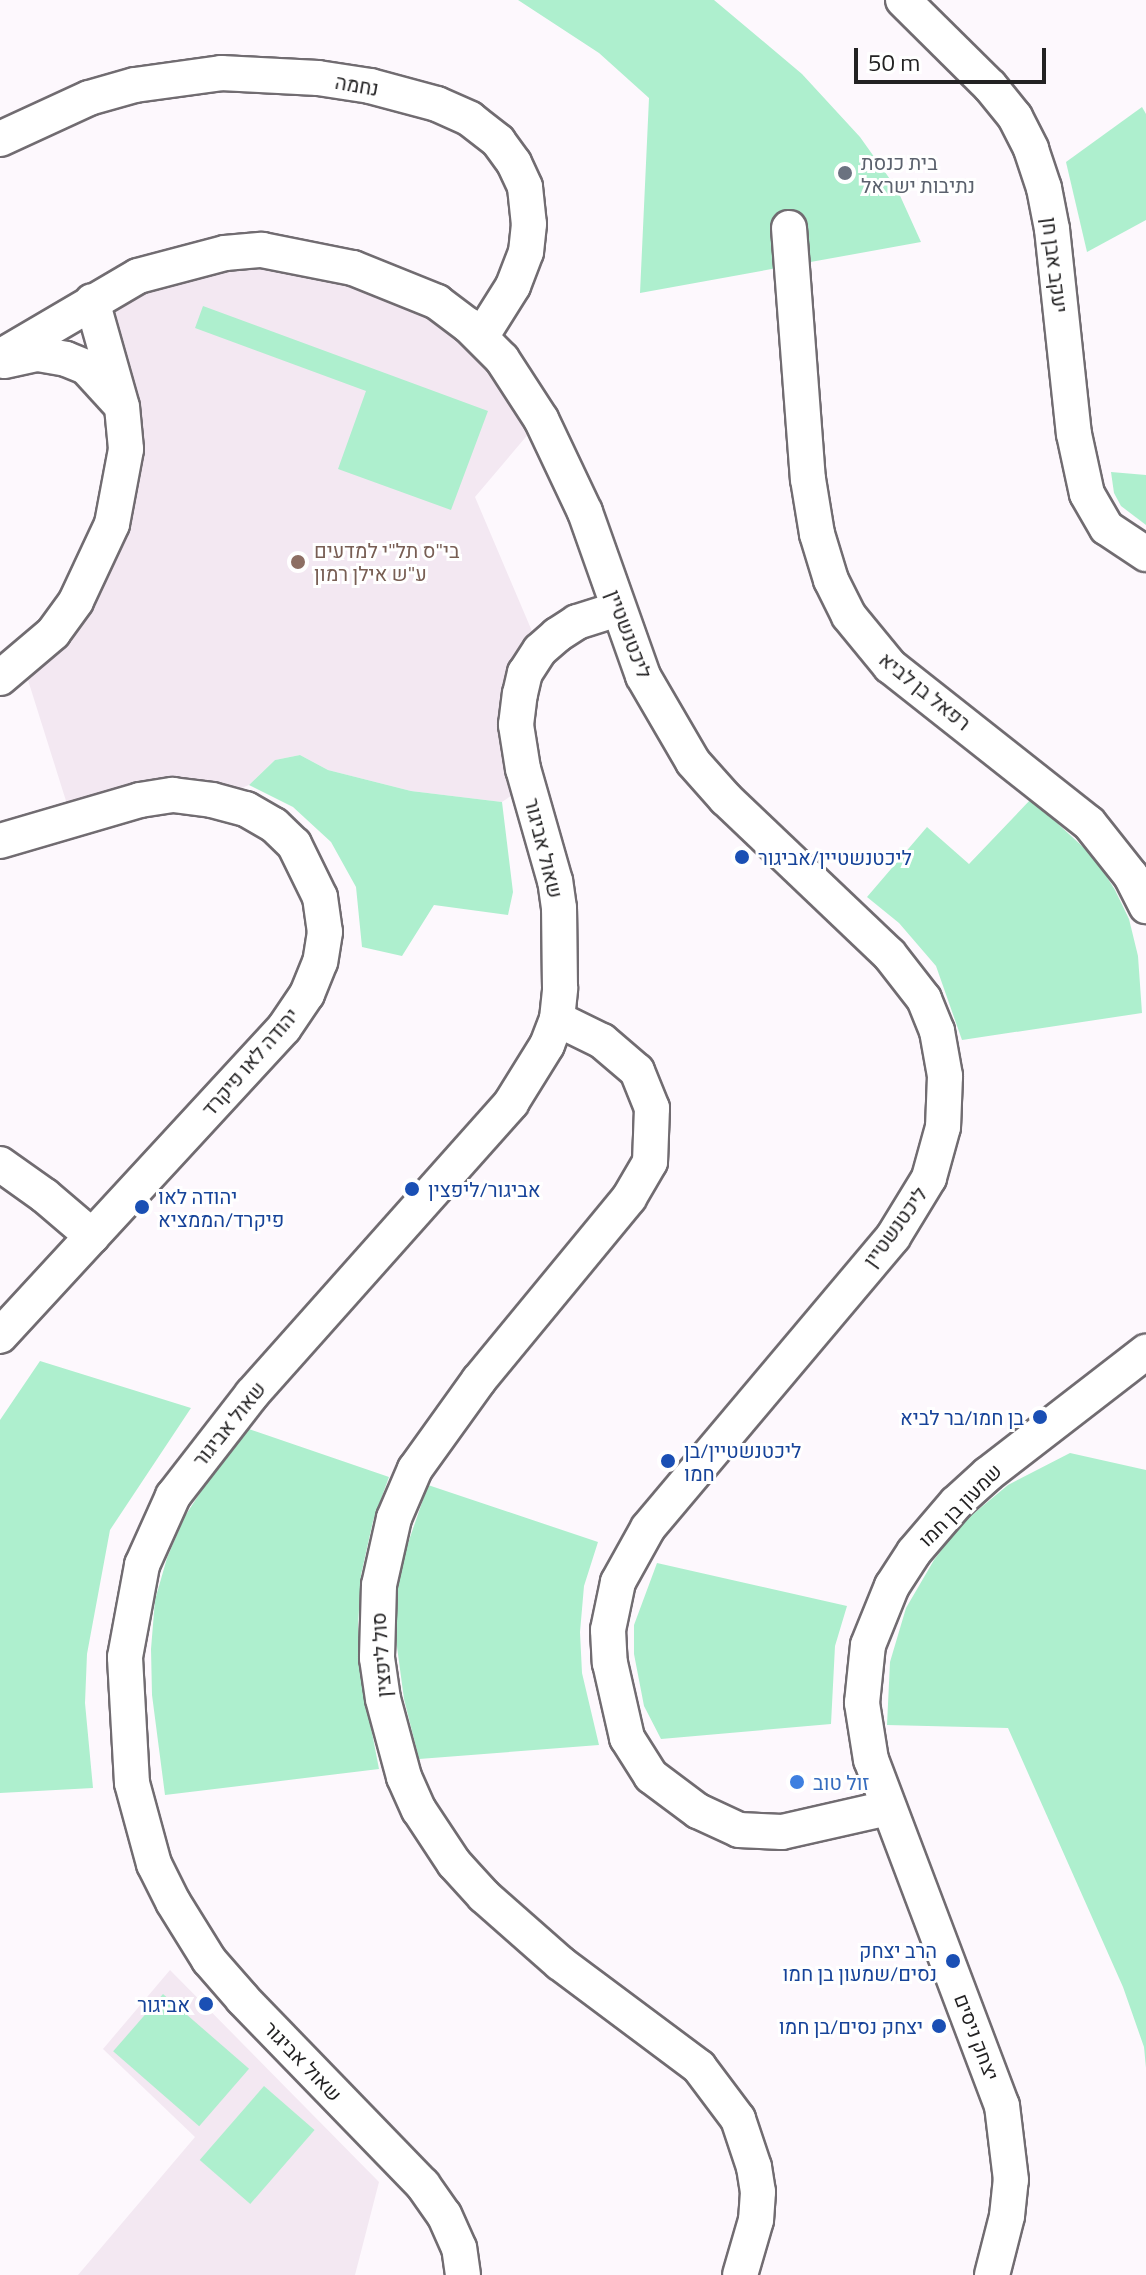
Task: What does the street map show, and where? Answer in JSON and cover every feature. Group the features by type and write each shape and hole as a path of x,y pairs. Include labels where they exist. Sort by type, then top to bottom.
{"street":[{"name":"יעקב אבן חן","path":"903,0 990,86 1015,117 1031,149 1044,188 1052,229 1074,434 1087,494 1107,528 1146,554"},
{"name":"נחמה","path":"0,139 89,98 135,85 221,73 318,78 370,86 437,104 470,119 498,141 525,187 529,224 526,252 513,286 481,337"},
{"name":"רפאל בן לביא","path":"789,228 808,479 831,580 849,616 890,666 1089,823 1131,876 1146,906"},
{"name":"ליכטנשטיין","path":"0,360 92,301 138,276 225,253 262,250 353,268 390,280 437,302 481,337 522,386 541,419 585,512 643,676 693,762 908,976 933,1016 943,1052 943,1127 938,1157 916,1202 893,1237 665,1505 626,1564 612,1602 608,1630 617,1698 627,1738 651,1776 681,1801 719,1823 739,1830 782,1832 888,1808"},
{"path":"0,678 53,633 76,601 112,524 121,489 126,449 122,407 92,301"},
{"path":"0,360 38,354 66,359 86,367 122,407"},
{"name":"שאול אביגור","path":"463,2275 459,2248 444,2215 423,2185 243,1999 209,1960 173,1902 154,1864 140,1823 128,1736 125,1657 142,1565 173,1496 252,1394 511,1103 547,1045 557,1019 559,908 555,881 523,769 516,725 520,694 525,673 540,650 557,635 577,622 618,609"},
{"name":"יהודה לאו פיקרד","path":"0,841 140,800 173,795 212,800 246,809 274,825 294,844 310,871 320,897 325,932 320,962 307,994 284,1028 0,1336"},
{"name":"סול ליפצין","path":"557,1019 602,1041 637,1071 652,1108 650,1162 629,1198 430,1444 403,1491 379,1585 377,1658 383,1699 404,1777 419,1810 454,1863 484,1896 560,1963 699,2067 738,2119 754,2167 758,2192 756,2220 740,2275"},
{"path":"0,1164 45,1196 92,1236"},
{"name":"שמעון בן חמו","path":"888,1808 871,1760 862,1703 868,1645 892,1586 914,1552 956,1503 988,1474 1146,1352"},
{"name":"יצחק ניסים","path":"888,1808 1002,2106 1011,2180 1007,2216 992,2275"}],"shaded area":[{"name":"בי\"ס תל\"י למדעים ע\"ש אילן רמון","path":"262,250 437,302 541,419 475,497 540,650 527,785 502,802 411,791 328,770 300,755 275,760 249,785 212,800 72,820 22,661 53,633 126,449 92,301"},
{"path":"170,1970 379,2182 355,2275 78,2275 195,2137 103,2049"}],"green space":[{"path":"518,0 714,0 802,74 860,137 897,189 921,242 640,293 649,98 599,53"},
{"path":"1142,107 1146,114 1146,220 1087,252 1066,162"},
{"path":"203,306 488,411 451,510 338,469 366,391 195,328"},
{"path":"1111,472 1146,475 1146,525 1121,506 1114,493"},
{"path":"300,755 328,770 411,791 502,802 513,892 508,915 434,905 402,956 362,947 356,887 331,842 293,807 249,785 275,760"},
{"path":"1031,799 1095,858 1115,890 1129,919 1138,956 1142,1013 962,1040 936,966 899,923 867,897 927,827 969,864"},
{"path":"40,1361 191,1408 110,1530 87,1654 85,1703 93,1788 0,1793 0,1420"},
{"path":"243,1427 389,1477 373,1521 361,1575 358,1626 362,1681 379,1769 165,1795 152,1695 151,1649 155,1600 167,1558 185,1516"},
{"path":"1070,1453 1146,1470 1146,2068 1144,2047 1123,1987 1008,1728 887,1725 890,1662 906,1608 934,1560 961,1524 1008,1485"},
{"path":"428,1485 598,1542 584,1586 580,1632 582,1673 599,1745 419,1759 404,1699 395,1632 398,1587 406,1549"},
{"path":"657,1563 847,1606 835,1646 831,1724 661,1739 644,1706 634,1654 634,1625"},
{"path":"163,1994 249,2069 199,2126 113,2051"},
{"path":"264,2086 315,2130 250,2204 200,2160"}],"place":[{"name":"בית כנסת נתיבות ישראל","path":"845,173"},
{"name":"בי\"ס תל\"י למדעים ע\"ש אילן רמון","path":"298,562"},
{"name":"ליכטנשטיין/אביגור","path":"742,857"},
{"name":"אביגור/ליפצין","path":"412,1189"},
{"name":"יהודה לאו פיקרד/הממציא","path":"142,1207"},
{"name":"בן חמו/בר לביא","path":"1040,1417"},
{"name":"ליכטנשטיין/בן חמו","path":"668,1461"},
{"name":"זול טוב","path":"797,1782"},
{"name":"הרב יצחק נסים/שמעון בן חמו","path":"953,1961"},
{"name":"אביגור","path":"206,2004"},
{"name":"יצחק נסים/בן חמו","path":"939,2026"}]}
